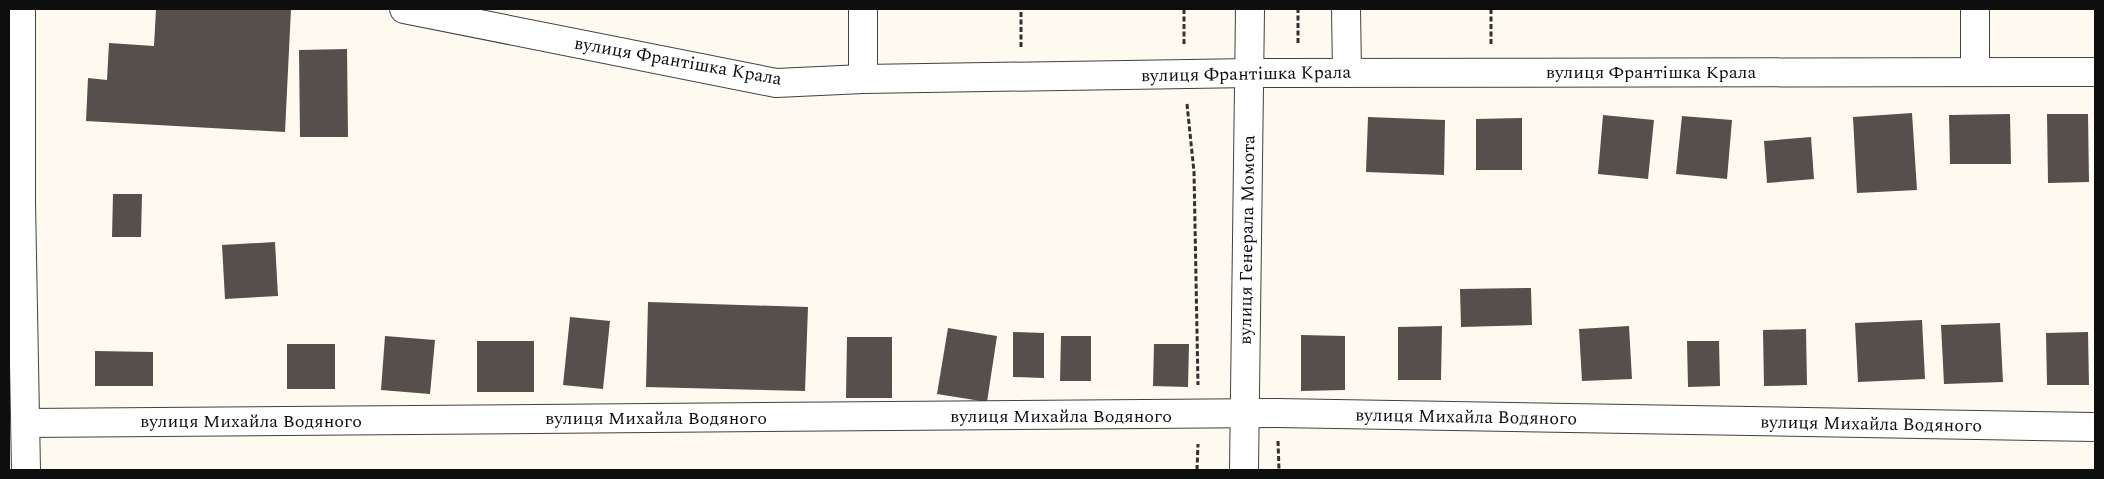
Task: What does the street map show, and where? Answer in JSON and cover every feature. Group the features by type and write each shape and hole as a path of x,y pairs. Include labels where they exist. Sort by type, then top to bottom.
{"street":[{"path":"21,9 15,203 26,423 26,470"},
{"name":"вулиця Франтішка Крала","path":"404,9 776,82 1347,72 2095,72"},
{"path":"863,9 863,79"},
{"name":"вулиця Генерала Момота","path":"1244,470 1250,9"},
{"path":"1346,9 1347,72"},
{"path":"1974,72 1975,9"},
{"name":"вулиця Михайла Водяного","path":"26,423 1199,415 1244,413 2095,428"}],"path":[{"path":"1021,9 1021,78"},
{"path":"1184,9 1184,74 1194,172 1199,415 1197,470"},
{"path":"1298,9 1298,73"}],"building":[{"path":"156,9 291,9 285,132 86,121 88,78 107,80 109,43 154,46"},
{"path":"347,49 348,137 300,137 299,50"},
{"path":"1912,113 1917,190 1857,193 1853,117"},
{"path":"2010,114 2011,164 1950,164 1949,115"},
{"path":"2047,114 2088,114 2089,182 2048,183"},
{"path":"1603,115 1654,120 1648,179 1598,174"},
{"path":"1682,116 1732,120 1727,179 1676,174"},
{"path":"1368,117 1445,120 1444,175 1366,172"},
{"path":"1522,118 1522,170 1476,170 1476,119"},
{"path":"1811,137 1814,179 1767,183 1764,141"},
{"path":"113,194 142,194 141,237 112,237"},
{"path":"275,242 278,296 225,299 222,245"},
{"path":"1531,288 1532,325 1461,327 1460,289"},
{"path":"648,302 808,307 805,391 646,387"},
{"path":"570,317 610,321 603,389 563,385"},
{"path":"1922,320 1925,379 1858,382 1855,323"},
{"path":"2000,323 2003,382 1944,384 1941,325"},
{"path":"1442,326 1441,380 1398,380 1398,327"},
{"path":"1629,326 1632,379 1582,381 1579,329"},
{"path":"948,328 997,336 987,402 937,394"},
{"path":"1806,329 1807,385 1764,386 1763,330"},
{"path":"1013,332 1044,333 1044,378 1013,377"},
{"path":"2088,332 2089,385 2047,385 2046,333"},
{"path":"1301,335 1345,336 1345,390 1301,391"},
{"path":"385,336 435,340 430,394 381,390"},
{"path":"1061,336 1091,336 1091,381 1060,381"},
{"path":"847,337 892,337 892,398 846,398"},
{"path":"477,341 534,341 534,392 477,392"},
{"path":"1687,341 1719,341 1720,386 1688,387"},
{"path":"287,344 335,344 335,389 287,389"},
{"path":"1154,344 1189,344 1188,387 1153,386"},
{"path":"95,351 153,352 153,386 95,386"}]}
